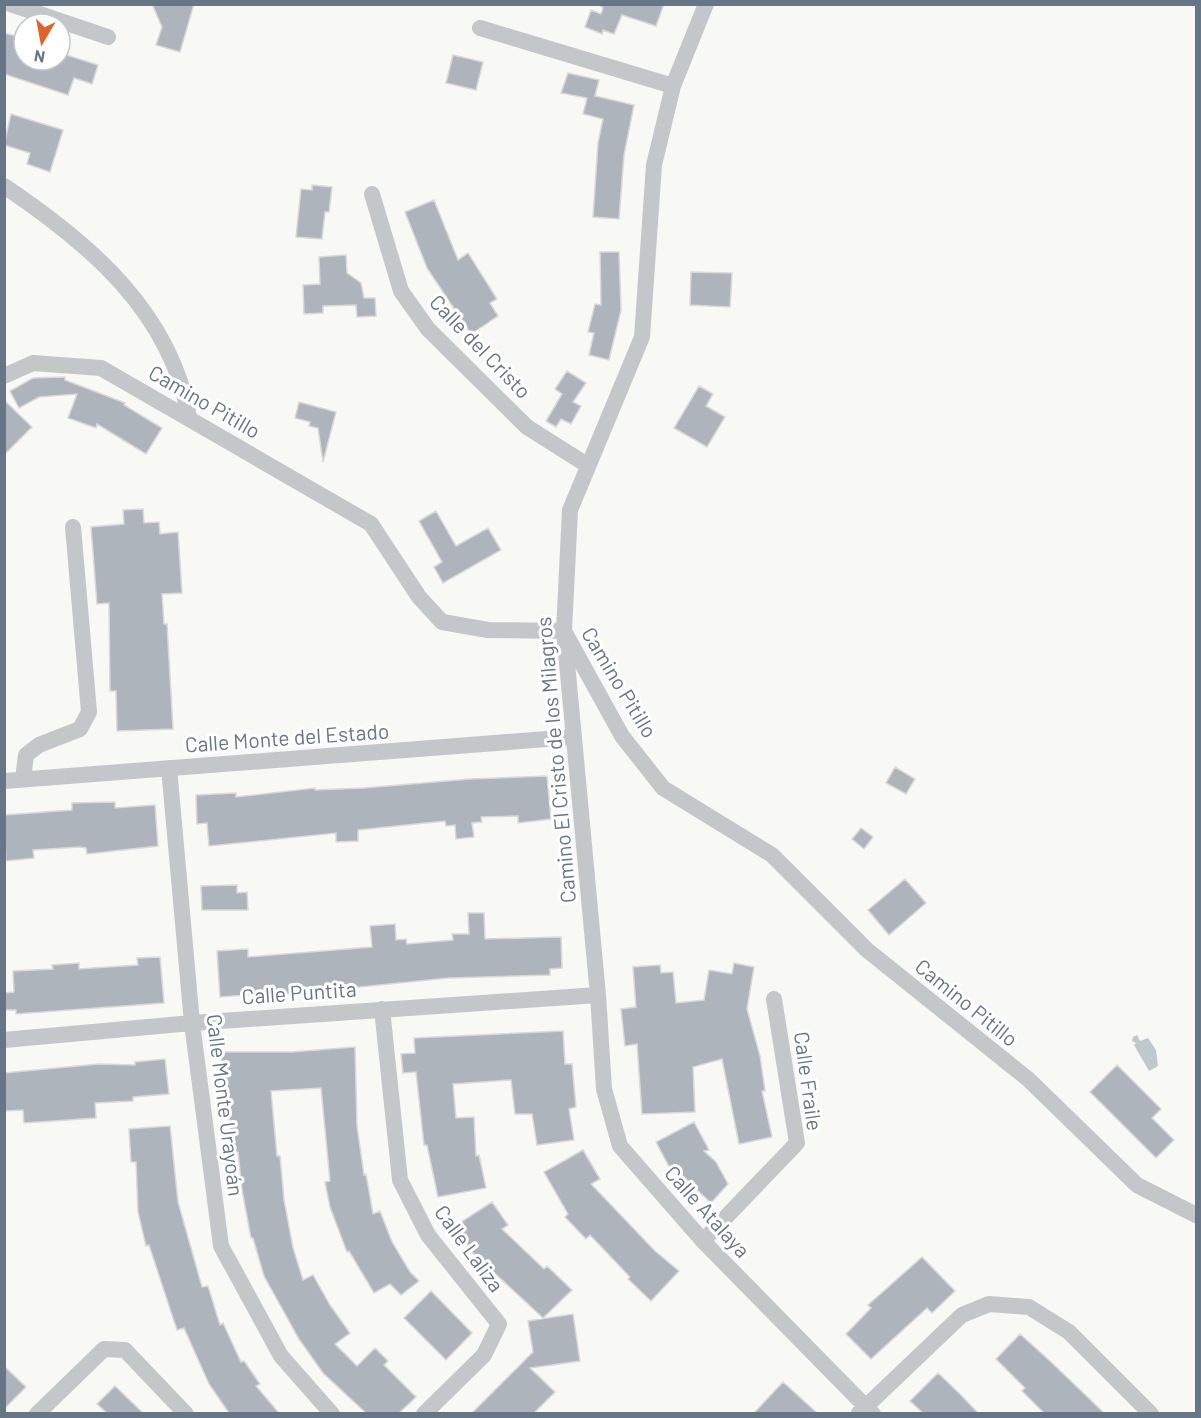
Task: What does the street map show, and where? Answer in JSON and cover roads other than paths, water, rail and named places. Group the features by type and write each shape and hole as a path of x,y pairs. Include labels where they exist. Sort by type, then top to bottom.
{"street":[{"path":"10,4 108,37"},
{"name":"Camino El Cristo de los Milagros","path":"598,994 564,631 570,510 642,337 654,165 673,86 706,4"},
{"path":"480,28 673,86"},
{"path":"4,186 64,228 105,266 136,301 164,342 184,385 189,417"},
{"name":"Calle del Cristo","path":"372,194 401,291 428,329 527,427 587,465"},
{"name":"Camino Pitillo","path":"4,376 33,363 101,368 370,524 419,597 442,622 488,630 564,631 622,736 663,788 772,855 867,950 1028,1079 1137,1185 1197,1215"},
{"path":"23,779 26,755 39,745 80,729 89,712 73,527"},
{"name":"Calle Monte del Estado","path":"4,781 573,737"},
{"name":"Calle Monte Urayoán","path":"169,768 192,1023 221,1246 281,1356 332,1413"},
{"name":"Calle Puntita","path":"4,1040 192,1023 598,994"},
{"name":"Calle Atalaya","path":"598,994 604,1089 620,1146 703,1241 866,1411"},
{"name":"Calle Fraile","path":"703,1241 797,1143 774,999"},
{"name":"Calle Laliza","path":"382,1009 400,1180 428,1235 499,1324 484,1355 424,1413"},
{"path":"866,1411 962,1315 989,1304 1029,1307 1069,1332 1151,1413"},
{"path":"37,1413 104,1349 124,1350 186,1413"}]}
